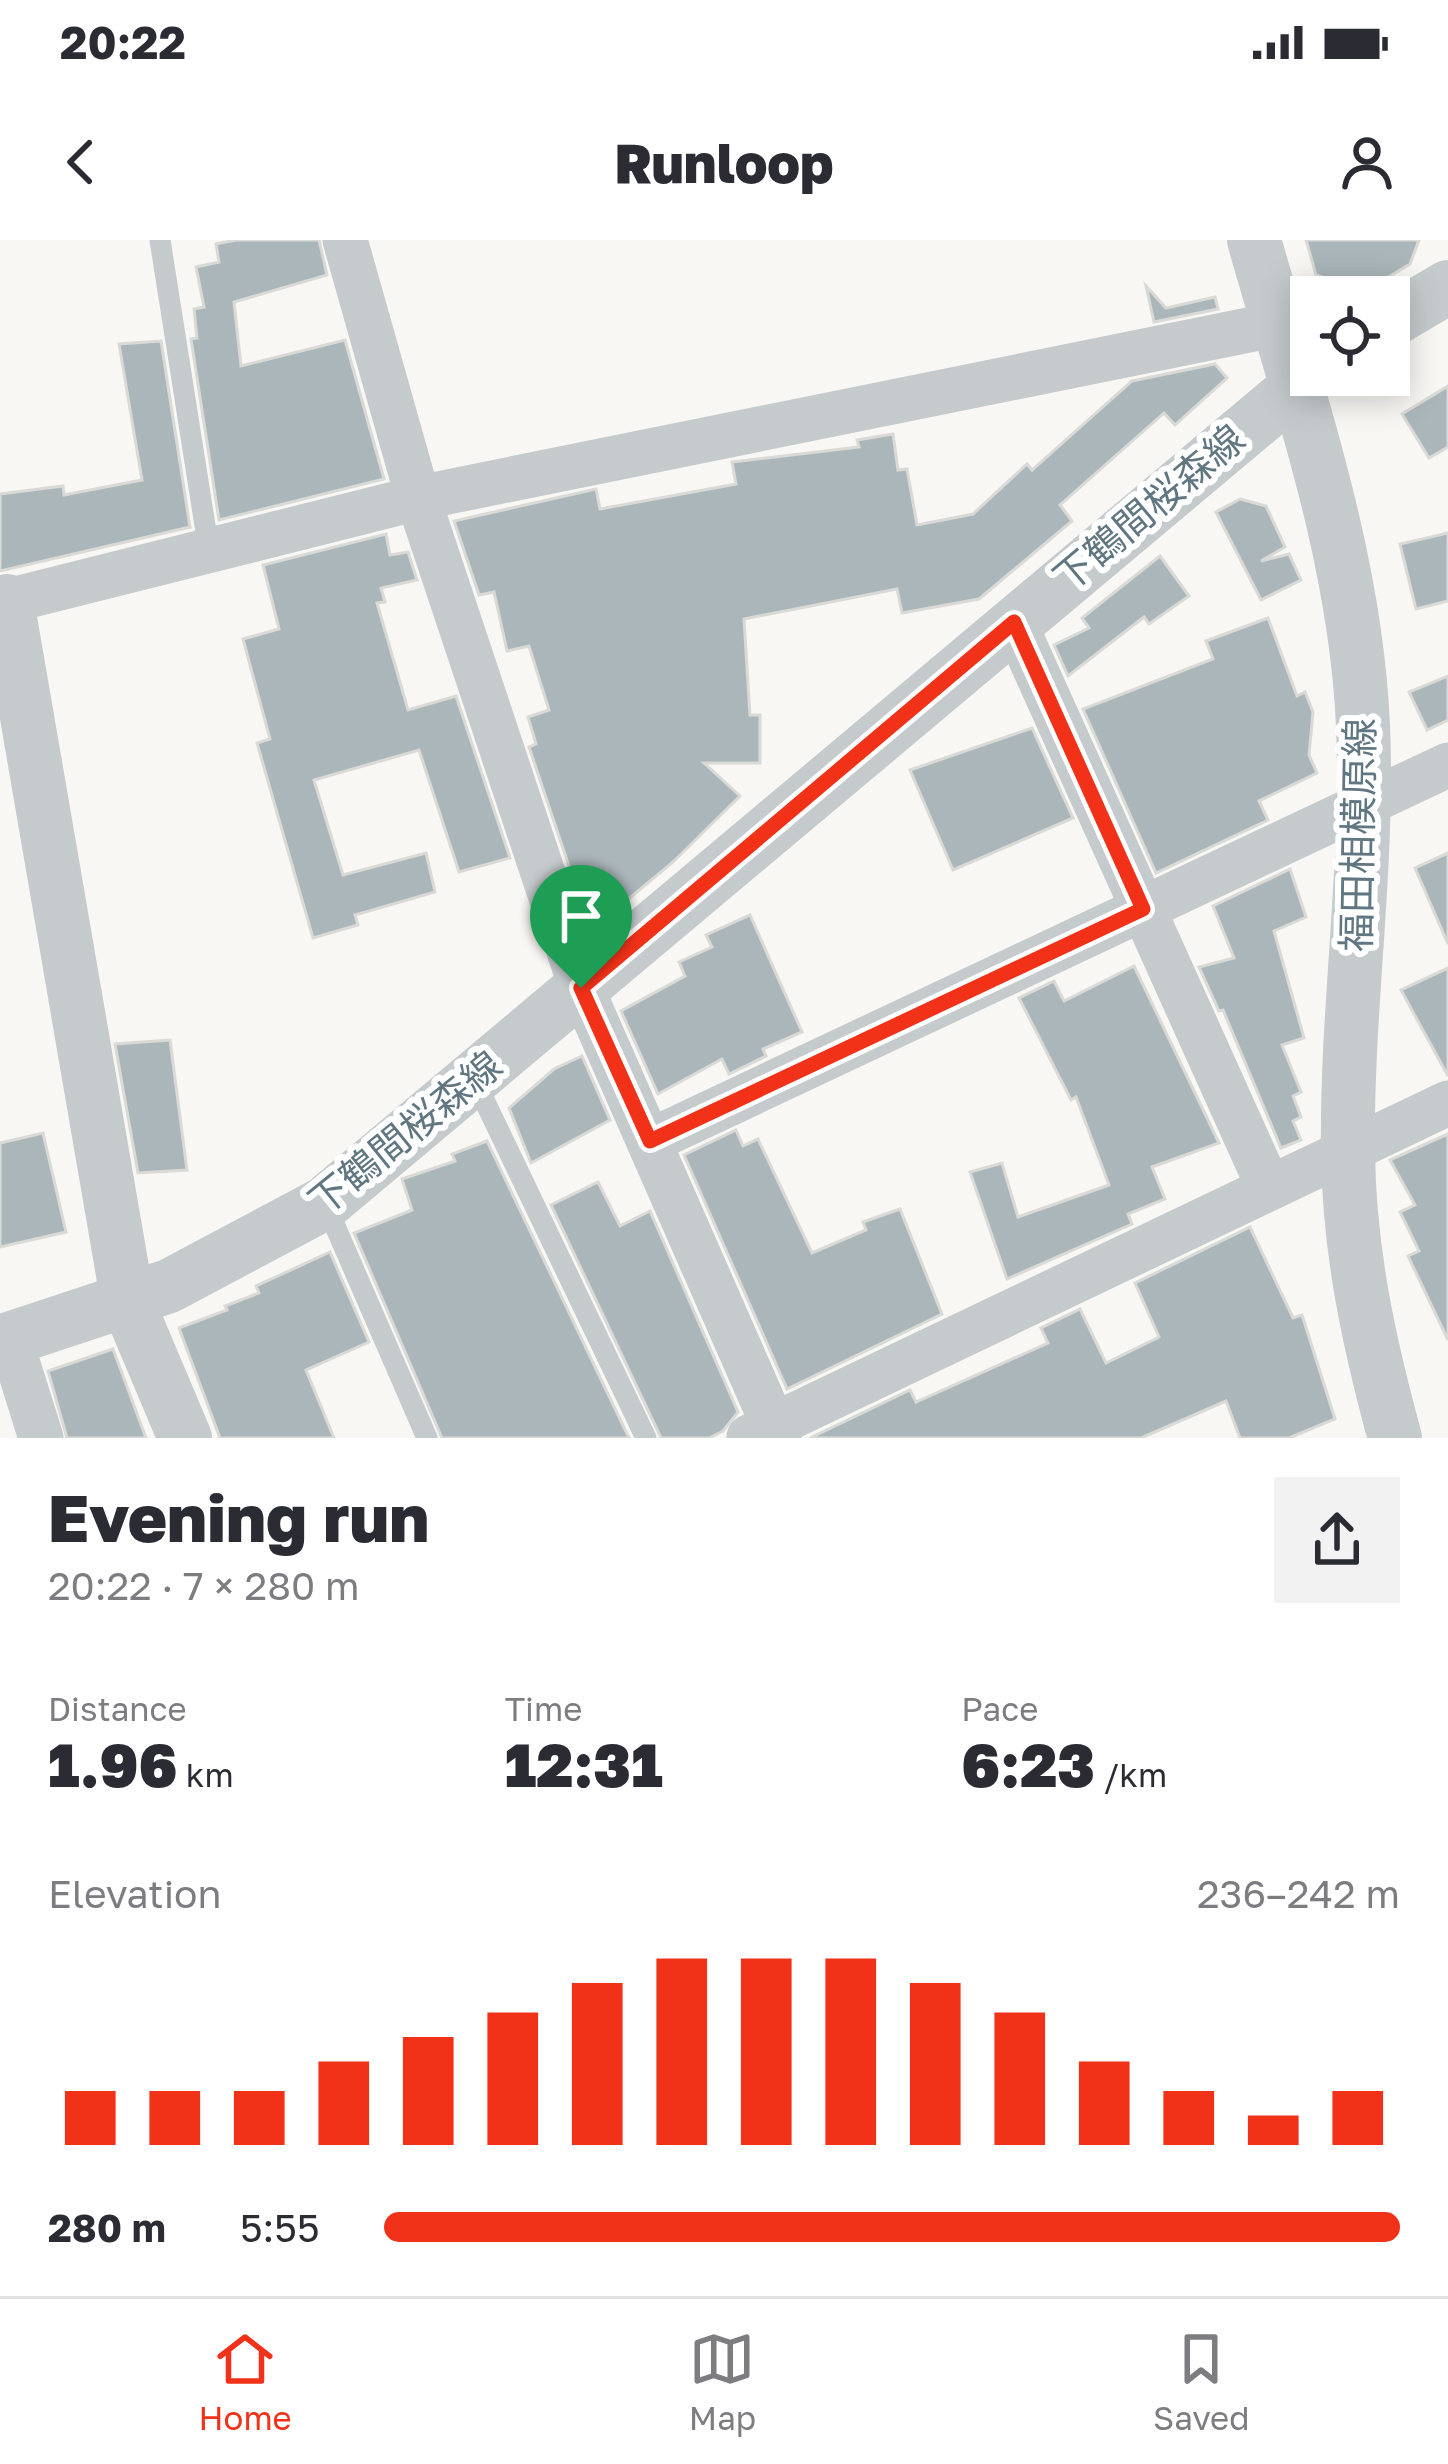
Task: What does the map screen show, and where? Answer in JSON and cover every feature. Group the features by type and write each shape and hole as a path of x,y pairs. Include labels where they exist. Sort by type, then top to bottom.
{"street":[{"path":"345,240 418,498 581,988 650,1141 766,1434 1448,1103"},
{"name":"福田相模原線","path":"1254,240 1290,349"},
{"path":"1410,310 1448,287"},
{"path":"184,1438 128,1303 4,602 418,498 1278,323"},
{"name":"下鶴間桜森線","path":"5,1341 128,1303 246,1250 325,1203 1290,392"},
{"name":"福田相模原線","path":"1307,396 1356,624 1364,804 1348,1150 1365,1327 1395,1438"},
{"path":"1014,622 1269,1188"},
{"path":"650,1141 1448,765"},
{"path":"5,1341 41,1438"}],"lane":[{"path":"160,240 208,551"},
{"path":"475,1080 646,1438"},
{"path":"325,1203 428,1438"}],"building":[{"path":"319,240 327,275 234,302 241,366 345,340 384,479 219,520 191,339 197,338 194,309 204,307 196,267 219,262 216,244"},
{"path":"1306,240 1419,240 1410,264 1390,276 1316,275"},
{"path":"1146,286 1166,308 1215,297 1218,309 1154,322"},
{"path":"161,341 190,527 0,571 0,494 63,486 64,495 142,480 119,344"},
{"path":"1215,364 1227,378 1175,425 1164,413 1060,505 1072,521 979,599 902,613 897,589 744,619 750,715 760,715 760,763 704,763 740,796 673,862 602,921 576,887 529,747 536,744 528,717 549,710 529,646 507,651 494,592 479,595 454,521 596,489 600,509 736,484 732,462 859,447 857,440 893,434 898,470 907,469 917,525 973,514 1027,464 1032,470 1132,381"},
{"path":"1448,386 1448,447 1429,458 1402,414"},
{"path":"1240,499 1266,506 1285,547 1261,561 1289,554 1301,580 1261,600 1216,512"},
{"path":"1448,533 1448,601 1416,609 1400,544"},
{"path":"386,534 390,555 408,552 417,580 381,588 385,602 377,603 408,710 456,696 510,858 459,872 419,750 314,780 343,875 426,853 435,892 355,915 358,925 313,938 257,743 270,739 243,639 279,629 263,565"},
{"path":"1160,556 1189,596 1149,624 1144,617 1068,676 1054,645 1089,628 1082,618"},
{"path":"1268,618 1297,696 1305,692 1313,712 1309,755 1317,773 1259,801 1268,820 1156,873 1083,709 1213,659 1206,641"},
{"path":"1448,676 1448,720 1427,730 1409,692"},
{"path":"1032,728 1073,818 953,870 910,770"},
{"path":"1448,853 1448,944 1415,868"},
{"path":"1290,869 1306,917 1274,931 1304,1038 1282,1045 1301,1092 1293,1096 1301,1117 1293,1121 1301,1140 1281,1148 1223,1010 1219,1011 1199,967 1234,958 1213,906"},
{"path":"750,915 802,1032 763,1049 766,1056 729,1074 722,1059 658,1094 621,1011 685,976 679,962 712,947 706,935"},
{"path":"1134,966 1219,1143 1152,1167 1165,1199 1128,1214 1132,1224 1007,1279 970,1172 1002,1163 1018,1217 1109,1185 1076,1097 1071,1100 1019,998 1054,981 1064,1001"},
{"path":"1448,968 1448,1076 1401,990"},
{"path":"170,1040 187,1170 138,1173 115,1044"},
{"path":"582,1056 610,1120 531,1163 509,1108 554,1069"},
{"path":"736,1130 743,1146 758,1139 812,1253 866,1230 863,1222 900,1209 942,1314 787,1389 684,1155"},
{"path":"43,1133 66,1232 0,1247 0,1143"},
{"path":"1448,1134 1448,1340 1408,1256 1419,1251 1400,1212 1415,1205 1390,1160"},
{"path":"487,1141 629,1438 442,1438 354,1233 412,1210 402,1179 455,1161 452,1154"},
{"path":"598,1182 620,1226 650,1211 738,1412 723,1431 709,1438 661,1438 551,1205"},
{"path":"1250,1227 1293,1318 1302,1315 1335,1419 1289,1438 1240,1438 1226,1401 1141,1438 810,1438 910,1390 916,1402 1048,1343 1041,1328 1080,1309 1106,1363 1159,1337 1135,1283"},
{"path":"330,1252 369,1342 306,1370 334,1438 220,1438 179,1328 227,1310 225,1306 259,1293 256,1286"},
{"path":"113,1349 146,1438 67,1438 48,1371"}],"route":[{"path":"1014,622 1143,909 650,1141 581,988 1014,622"}]}
